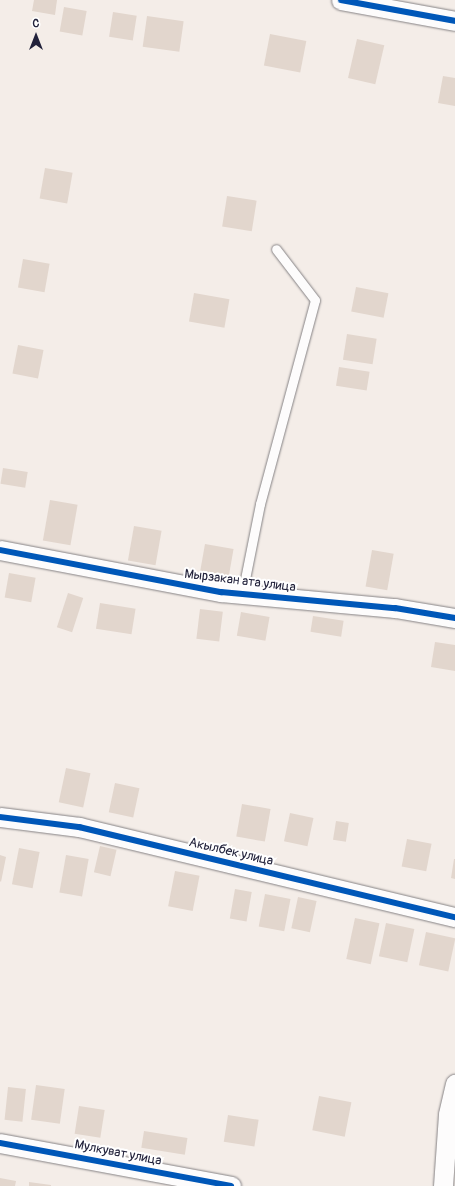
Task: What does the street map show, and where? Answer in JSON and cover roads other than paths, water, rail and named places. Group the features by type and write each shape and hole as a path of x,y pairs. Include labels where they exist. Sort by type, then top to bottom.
{"street":[{"path":"342,0 455,21"},
{"name":"Мырзакан ата улица","path":"0,550 242,594 395,608 455,618"},
{"name":"Акылбек улица","path":"0,817 79,827 455,917"},
{"path":"443,1186 448,1114 455,1084"},
{"name":"Мулкуват улица","path":"0,1143 231,1186"}],"lane":[{"path":"242,594 260,504 315,300 276,249"}]}
